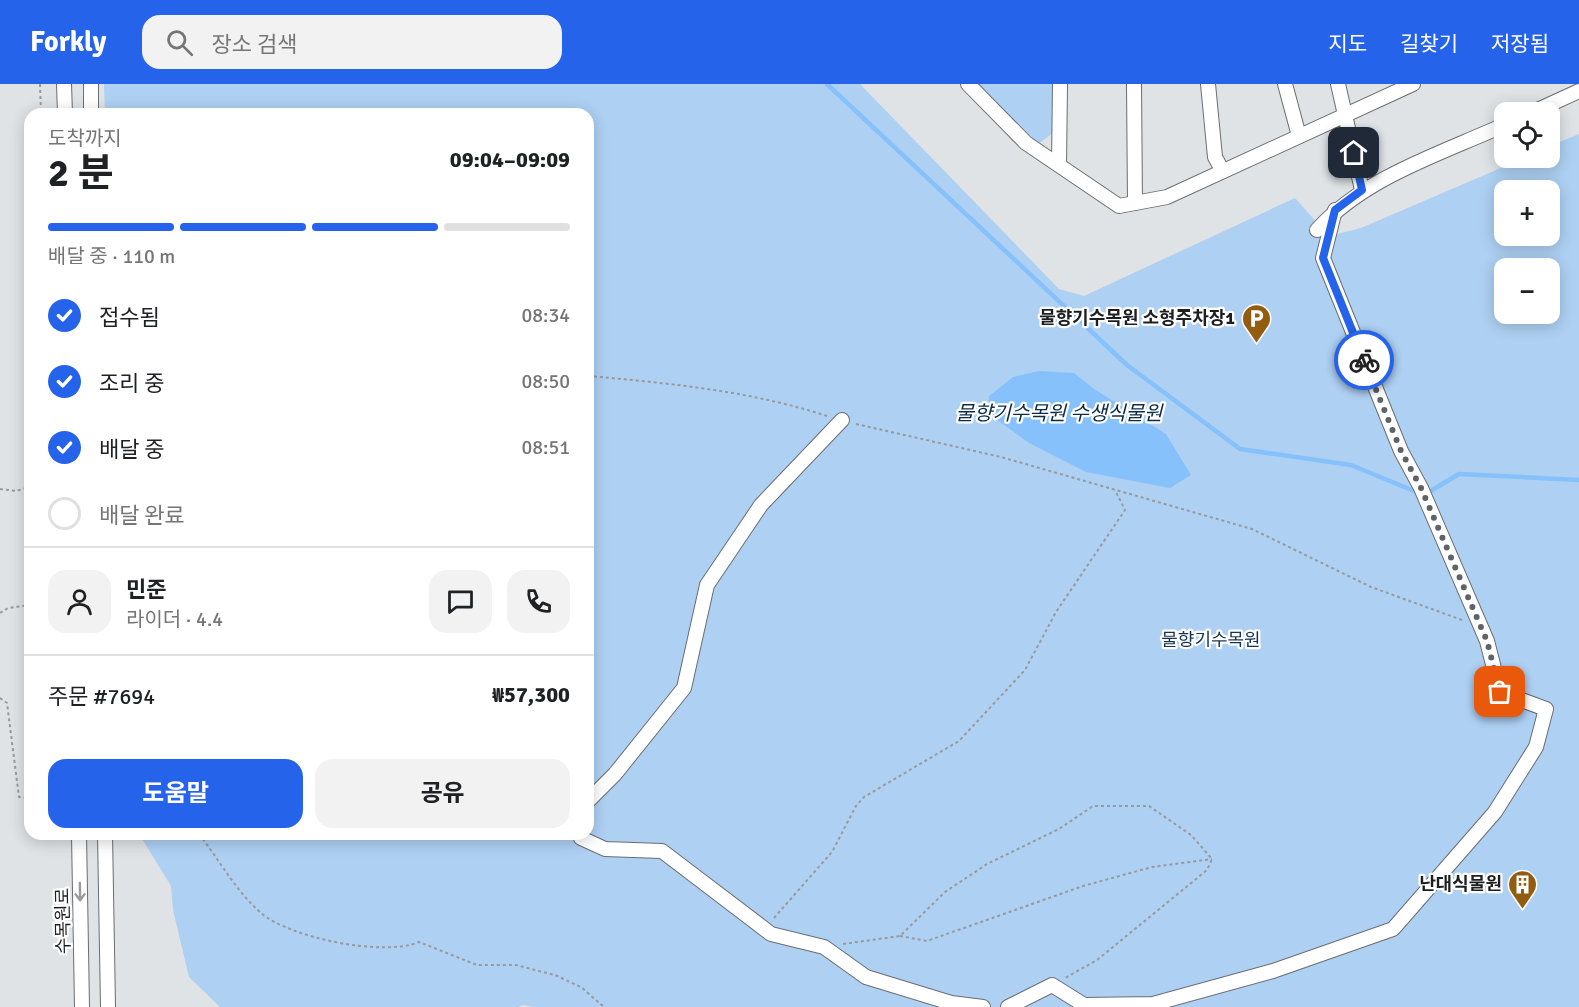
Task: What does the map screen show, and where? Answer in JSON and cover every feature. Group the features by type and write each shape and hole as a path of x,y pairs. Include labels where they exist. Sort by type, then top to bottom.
{"street":[{"path":"64,84 65,108"},
{"path":"91,84 92,108"},
{"path":"968,84 1026,143 1119,206 1167,197 1222,170 1346,116 1405,86"},
{"path":"1059,165 1060,84"},
{"path":"1134,84 1135,203"},
{"path":"1208,84 1215,157 1222,170"},
{"path":"1285,84 1299,136"},
{"path":"1338,84 1362,190"},
{"path":"1555,102 1579,91"},
{"path":"1317,230 1335,210 1362,190 1494,130"},
{"path":"1008,1007 1052,985 1084,1005 1153,1004 1273,971 1393,930 1495,812 1536,747 1546,710 1500,692 1483,634 1421,488 1405,458 1323,258 1335,210"},
{"path":"594,795 628,758 684,688 707,585 761,505 842,420"},
{"name":"수목원로","path":"79,840 82,1007"},
{"path":"105,840 108,1007"},
{"path":"585,840 605,849 662,851 771,934 824,947 866,978 951,1003 982,1007"}],"path":[{"path":"40,84 41,108"},
{"path":"594,377 668,383 792,404 842,420 1001,457 1114,488 1252,529 1371,587 1472,624 1483,634"},
{"path":"0,489 16,491 24,488"},
{"path":"764,928 832,852 856,806 864,796 959,741 1025,670 1056,612 1125,510 1122,499 1114,488"},
{"path":"0,613 8,608 24,606"},
{"path":"0,698 7,703 19,797 24,797"},
{"path":"900,936 945,892 987,864 1059,829 1093,806 1149,806 1191,835 1212,859"},
{"path":"203,840 236,889 264,915 303,933 356,947 407,947 419,942 477,965 516,965 555,975 581,987 604,1007"},
{"path":"1052,985 1097,960 1207,870 1212,859"},
{"path":"824,947 900,936 927,941 1083,886 1152,867 1212,859"}],"green space":[{"name":"물향기수목원","path":"104,84 860,84 1059,289 1084,296 1295,198 1329,236 1361,228 1501,168 1560,168 1560,142 1579,134 1579,1007 533,1007 523,1005 518,1007 220,1007 189,977 173,910 171,886 143,840 594,840 594,108 105,108"},
{"path":"977,84 1052,84 1053,133 1038,144"}],"water":[{"name":"물향기수목원 수생식물원","path":"1039,371 1074,373 1094,389 1166,434 1191,475 1170,488 1086,472 1029,443 989,414 989,396 1013,377"}],"waterway":[{"path":"827,84 1127,365 1240,449 1351,465 1424,495 1459,474 1579,480"}],"way so far":[{"path":"1364,360 1401,451 1421,488 1487,641 1500,692"}],"place":[{"name":"물향기수목원 소형주차장1","path":"1256,344"},
{"name":"난대식물원","path":"1523,910"}],"route":[{"path":"1354,153 1362,190 1335,210 1323,258 1364,360"}]}
